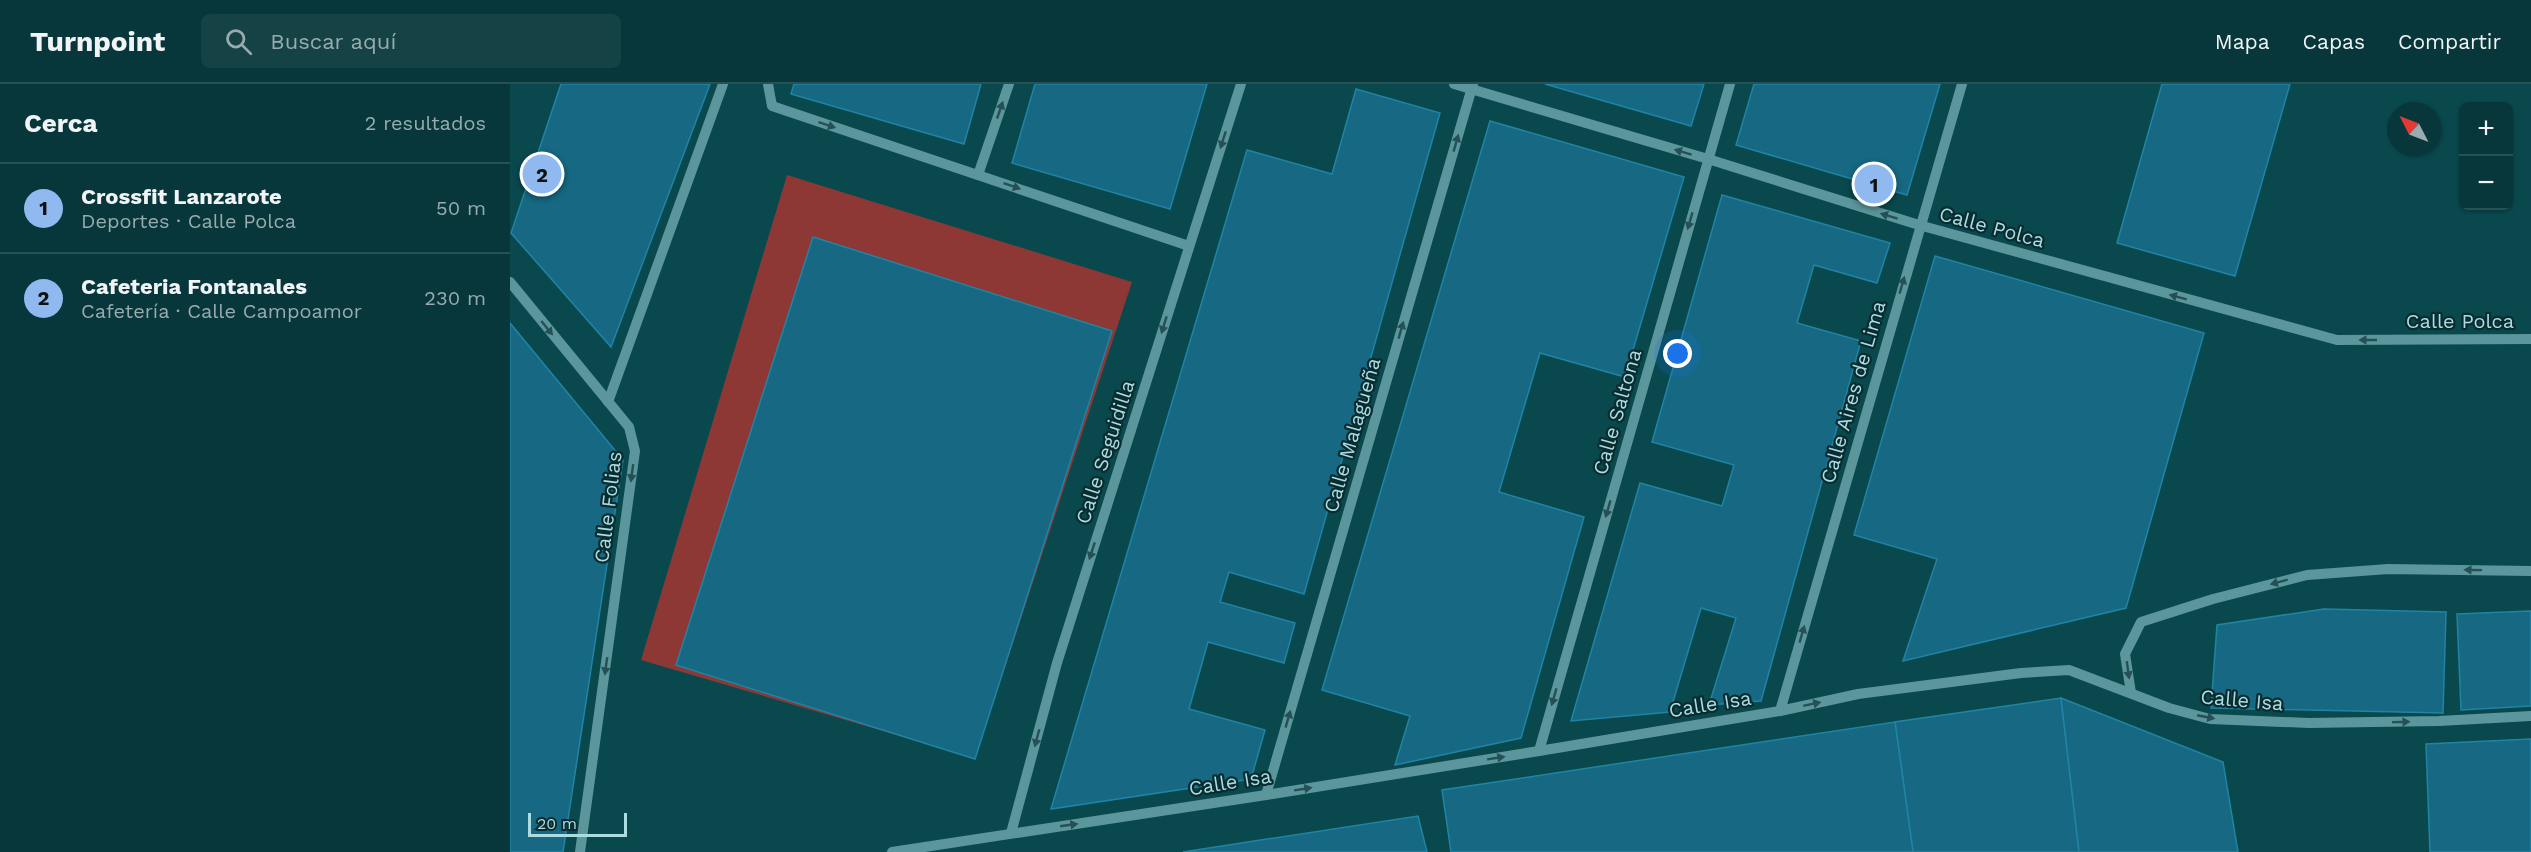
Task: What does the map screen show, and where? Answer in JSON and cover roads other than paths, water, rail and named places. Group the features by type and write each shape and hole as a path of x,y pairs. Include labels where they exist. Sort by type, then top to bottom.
{"street":[{"path":"608,402 723,84"},
{"path":"768,84 772,106 1188,246"},
{"path":"978,175 1009,84"},
{"name":"Calle Seguidilla","path":"1011,833 1057,663 1241,84"},
{"name":"Calle Polca","path":"1454,84 1472,86 1919,225 2337,340 2531,339"},
{"name":"Calle Saltona","path":"1539,751 1730,84"},
{"name":"Calle Aires de Lima","path":"1780,711 1919,225 1962,84"},
{"name":"Calle Malagueña","path":"1266,795 1472,86"},
{"name":"Calle Folias","path":"510,282 629,428 635,451 580,852"},
{"path":"2131,693 2126,654 2141,622 2203,602 2307,575 2388,569 2531,571"},
{"name":"Calle Isa","path":"892,852 1539,751 1780,711 1858,694 2021,673 2068,670 2169,708 2210,719 2309,723 2439,721 2531,716"}],"place":[{"name":"Cafeteria Fontanales","path":"542,174"},
{"name":"Crossfit Lanzarote","path":"1874,184"}]}
